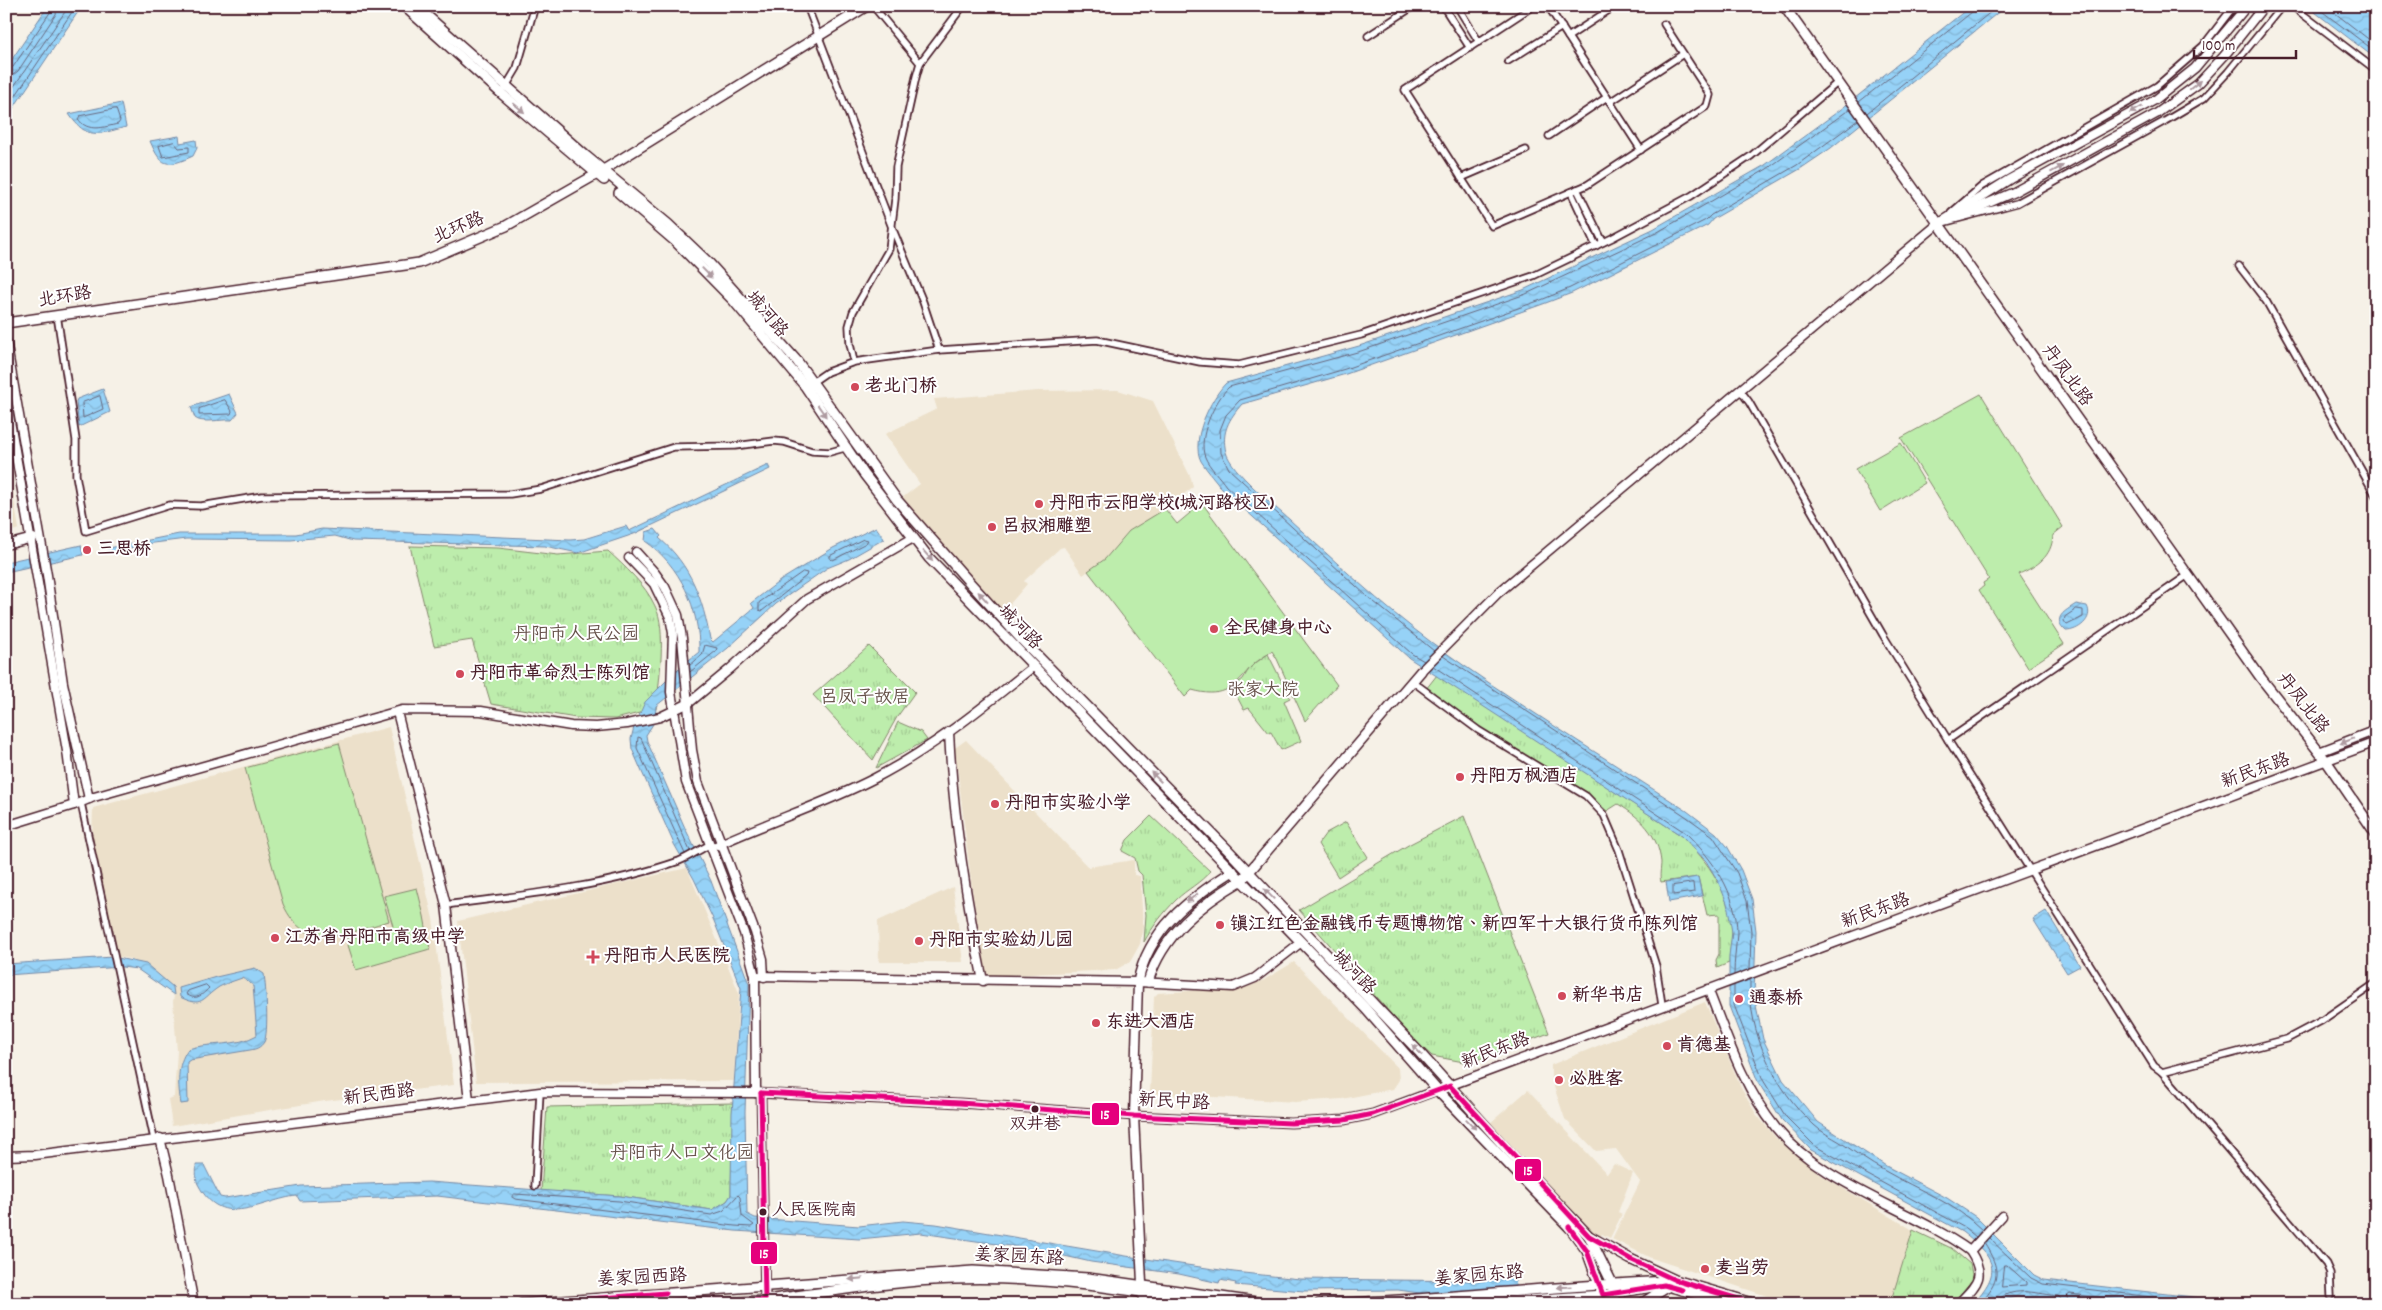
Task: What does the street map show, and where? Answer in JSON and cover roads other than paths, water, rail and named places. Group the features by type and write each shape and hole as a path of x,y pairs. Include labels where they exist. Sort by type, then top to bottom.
{"main road":[{"name":"城河路","path":"404,6 600,172 676,242 732,300 809,384 897,500 1022,640 1249,872 1589,1236 1612,1283 1616,1304"},
{"name":"城河路","path":"416,6 504,90"},
{"name":"北环路","path":"6,323 419,263 506,226 600,172 867,6"},
{"name":"丹凤北路","path":"1784,6 1868,127 2261,678 2327,762 2376,834"},
{"name":"城河路","path":"809,384 864,474 929,558 1365,1008 1437,1090 1571,1229 1587,1251 1604,1300"},
{"path":"1148,982 1152,970 1165,947 1187,919 1206,902 1242,880 1421,671"},
{"path":"1138,982 1141,965 1160,933 1186,904 1233,871"},
{"name":"城河路","path":"1589,1236 1659,1273 1672,1284"},
{"name":"姜家园东路","path":"765,1288 973,1271 1088,1278 1214,1304"},
{"name":"姜家园东路","path":"765,1302 811,1292 954,1279 1025,1280 1141,1289 1270,1304"},
{"name":"姜家园东路","path":"1319,1304 1393,1302 1612,1283 1672,1284"},
{"path":"1641,1304 1672,1284 1756,1304"},
{"path":"1672,1284 1732,1304"},
{"name":"姜家园东路","path":"1465,1304 1604,1300 1614,1292 1672,1284"},
{"name":"姜家园西路","path":"522,1304 765,1288"},
{"name":"姜家园西路","path":"644,1304 765,1302"}],"street":[{"path":"504,90 517,68 535,6"},
{"path":"807,6 920,294 938,350"},
{"path":"873,6 920,63"},
{"path":"854,362 849,326 853,312 889,249 896,168 920,63 963,6"},
{"path":"1368,36 1414,6"},
{"path":"1443,6 1470,48"},
{"path":"1457,6 1478,42"},
{"path":"1533,6 1405,90 1492,226 1574,191 1702,111 1710,102 1710,95 1664,24"},
{"path":"1548,6 1641,150"},
{"path":"1568,37 1615,6"},
{"path":"1421,671 1443,646 1498,593 1982,186 2157,86 2203,46 2234,6"},
{"path":"1938,224 2010,179 2155,100 2195,68 2247,6"},
{"path":"1938,224 2014,192 2156,114 2198,84 2224,56 2264,6"},
{"path":"1938,224 2017,203 2204,98 2282,6"},
{"path":"2292,6 2376,70"},
{"path":"1508,62 1562,27"},
{"path":"1549,136 1683,54"},
{"path":"809,384 826,372 854,362 938,350 1097,340 1200,362 1239,365 1361,335 1533,276 1604,242 1691,196 1751,156 1837,82"},
{"path":"1461,178 1526,150"},
{"path":"1574,191 1604,242"},
{"path":"1574,191 1596,246"},
{"path":"2239,266 2266,301 2376,496"},
{"path":"56,315 76,440 76,475 86,531 170,505 201,506 262,496 510,494 550,486 674,447 735,446 774,442 830,452 848,447"},
{"path":"6,341 47,575 81,802"},
{"path":"1740,390 1749,402 1883,635 2056,915 2148,1058 2326,1264 2330,1273 2331,1296"},
{"path":"6,398 67,751 81,802 157,1139 169,1175 194,1304"},
{"path":"6,545 40,537"},
{"path":"6,826 81,802 397,712 481,711 571,726 596,727 632,723 660,717 686,704 730,669 807,599 913,538"},
{"path":"636,552 655,573 671,599 678,615 682,638 686,704 698,782 754,932 763,959 764,976"},
{"path":"630,558 654,584 667,608 673,633 672,695 686,782 744,933 755,976 757,1093 763,1210 765,1302"},
{"path":"1948,740 2188,575"},
{"path":"446,905 559,890 627,876 681,860 700,850 720,844 876,777 949,732 1034,666"},
{"path":"1412,681 1478,730 1586,796 1598,806 1619,850 1656,966 1662,1005"},
{"path":"397,712 446,905 469,1100"},
{"path":"2319,752 2376,730"},
{"path":"949,732 951,771 961,853 973,934 983,981"},
{"name":"新民东路","path":"1437,1090 1662,1005 1764,970 2327,762 2376,742"},
{"path":"755,976 983,981 1148,982 1233,987 1255,978 1300,942"},
{"path":"1138,982 1134,1116 1139,1254 1143,1304"},
{"path":"2162,1072 2287,1039 2321,1021 2376,983"},
{"path":"1708,989 1745,1079 1759,1104 1777,1128 1802,1153 1838,1177 1971,1250 1980,1272 1979,1280 1958,1304"},
{"name":"新民中路","path":"757,1093 960,1103 1134,1116 1291,1122 1344,1120 1373,1114 1437,1090"},
{"path":"535,1186 540,1092"},
{"name":"新民西路","path":"6,1156 35,1155 540,1092 757,1093"},
{"path":"1971,1250 2002,1216"}],"water":[{"path":"48,6 82,6 6,119 6,68"},
{"path":"1971,6 2006,6 1831,148 1800,169 1713,219 1708,225 1572,293 1346,374 1242,404 1233,415 1225,432 1226,452 1236,469 1254,488 1412,628 1494,686 1687,811 1716,833 1727,846 1741,870 1752,899 1756,931 1754,996 1763,1039 1783,1080 1818,1122 1886,1166 1947,1198 1976,1217 2034,1275 2044,1280 2255,1304 2078,1304 2017,1297 2007,1299 2000,1304 1972,1304 1982,1293 1991,1274 1988,1258 1982,1250 1962,1232 1811,1150 1782,1120 1758,1082 1729,1006 1729,956 1732,932 1727,903 1718,881 1706,861 1682,836 1409,658 1222,489 1203,465 1198,452 1200,431 1204,420 1214,399 1226,383 1359,346 1523,290 1653,229 1765,165 1840,110"},
{"path":"2307,6 2376,6 2376,59"},
{"path":"121,103 126,127 108,132 88,132 75,123 69,114"},
{"path":"179,136 180,143 196,140 197,148 193,156 177,162 166,163 158,156 150,141"},
{"path":"103,389 110,412 79,427 77,399"},
{"path":"229,394 238,413 232,420 207,421 195,418 191,407"},
{"path":"768,465 770,469 634,534 578,553 545,546 353,541 335,536 291,540 186,539 146,544 105,554 104,549 179,534 296,534 322,529 570,540 584,539 626,526 629,531"},
{"path":"876,527 884,539 849,559 827,568 776,604 728,648 656,706 655,721 646,735 685,828 711,881 749,984 745,1112 747,1214 755,1218 859,1226 903,1221 936,1224 1126,1256 1234,1272 1300,1279 1484,1281 1514,1276 1516,1286 1490,1291 1427,1294 1398,1290 1304,1291 1235,1285 1236,1283 1220,1280 1219,1283 1179,1274 1091,1262 1038,1250 921,1233 859,1239 735,1231 437,1196 300,1201 297,1196 244,1209 231,1210 219,1207 208,1198 197,1182 196,1165 204,1165 220,1197 225,1198 301,1186 429,1182 620,1196 712,1210 727,1201 731,1195 732,1113 741,988 714,921 694,879 674,844 632,749 631,739 634,727 645,702 680,667 699,652 696,620 686,589 668,562 645,541 646,532 655,529 661,536 659,538 670,548 687,572 699,597 710,639 713,642 754,608 751,603 781,580 833,548"},
{"path":"81,545 83,555 6,572 6,562"},
{"path":"2076,604 2087,606 2089,611 2087,620 2080,627 2066,631 2060,622 2061,615"},
{"path":"1698,877 1702,896 1669,902 1666,882"},
{"path":"2046,911 2080,966 2067,973 2033,919"},
{"path":"113,957 146,964 173,987 174,995 137,969 122,967 6,975 6,964"},
{"path":"255,968 264,974 265,980 267,1020 264,1042 254,1049 187,1062 188,1103 181,1104 180,1069 181,1062 188,1049 232,1043 257,1035 253,985 242,978 219,987 198,1002 180,997 179,988"}],"place":[{"name":"老北门桥","path":"855,387"},
{"name":"丹阳市云阳学校(城河路校区)","path":"1039,504"},
{"name":"吕叔湘雕塑","path":"992,527"},
{"name":"三思桥","path":"87,550"},
{"name":"全民健身中心","path":"1214,629"},
{"name":"丹阳市革命烈士陈列馆","path":"460,674"},
{"name":"丹阳万枫酒店","path":"1460,777"},
{"name":"丹阳市实验小学","path":"995,804"},
{"name":"镇江红色金融钱币专题博物馆、新四军十大银行货币陈列馆","path":"1220,925"},
{"name":"江苏省丹阳市高级中学","path":"275,938"},
{"name":"丹阳市实验幼儿园","path":"919,941"},
{"name":"丹阳市人民医院","path":"593,957"},
{"name":"新华书店","path":"1562,996"},
{"name":"通泰桥","path":"1739,999"},
{"name":"东进大酒店","path":"1096,1023"},
{"name":"肯德基","path":"1667,1046"},
{"name":"必胜客","path":"1559,1080"},
{"name":"双井巷","path":"1035,1109"},
{"name":"人民医院南","path":"763,1212"},
{"name":"麦当劳","path":"1705,1269"}],"park label":[{"name":"丹阳市人民公园","path":"576,635"},
{"name":"张家大院","path":"1263,691"},
{"name":"吕凤子故居","path":"865,698"},
{"name":"丹阳市人口文化园","path":"682,1154"}]}
